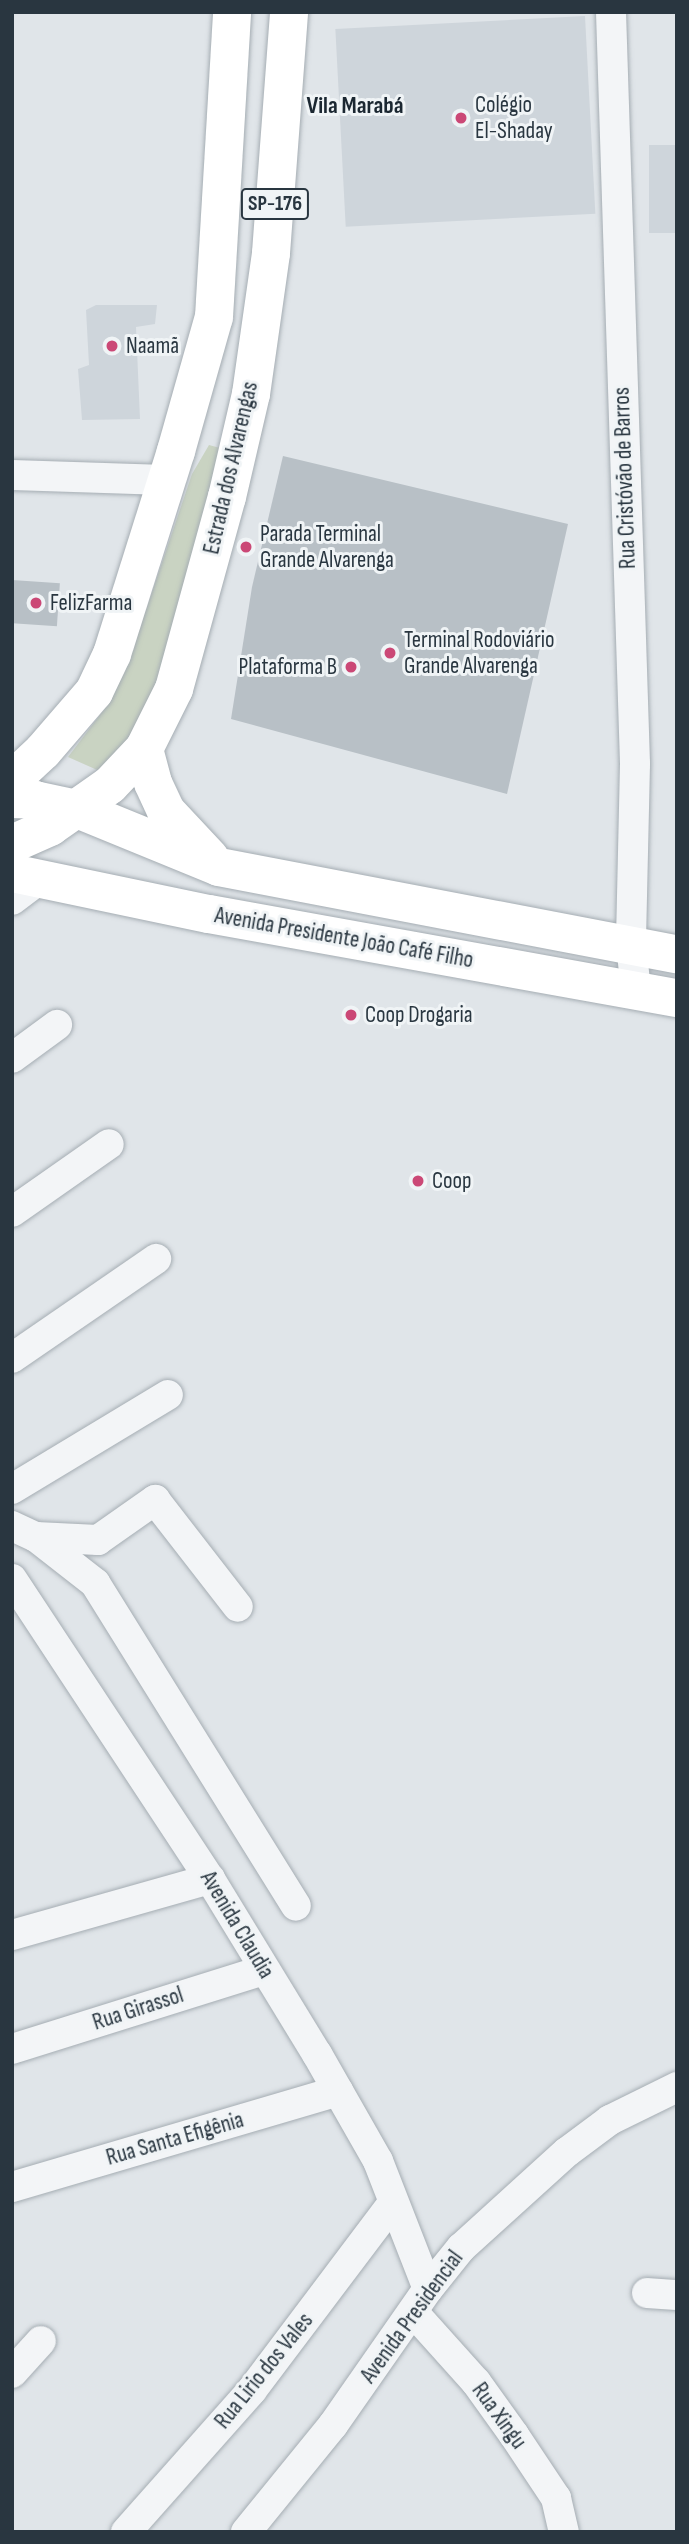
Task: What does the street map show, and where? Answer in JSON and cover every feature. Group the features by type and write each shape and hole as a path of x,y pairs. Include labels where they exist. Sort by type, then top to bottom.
{"main road":[{"name":"SP-176","path":"12,780 43,751 94,691 100,679 124,620 214,317 232,12"},
{"name":"Estrada dos Alvarengas","path":"12,844 50,827 110,785 144,748 174,689 251,394 271,253 289,12"},
{"path":"214,317 219,346 228,369 251,394"},
{"path":"144,748 153,783 166,811 219,867"},
{"name":"Avenida Presidente João Café Filho","path":"12,799 35,800 77,808 219,867 677,954"},
{"name":"Avenida Presidente João Café Filho","path":"22,884 209,914 677,998"}],"street":[{"name":"Rua Cristóvão de Barros","path":"611,12 635,764 631,944 636,991"},
{"path":"12,475 166,480"},
{"path":"12,1058 57,1025"},
{"path":"12,1212 109,1144"},
{"path":"12,1358 156,1259"},
{"path":"12,1489 169,1395"},
{"path":"24,1532 98,1539 155,1500 238,1607"},
{"path":"24,1532 94,1583 296,1906"},
{"name":"Avenida Claudia","path":"12,1579 210,1879 378,2161 421,2301"},
{"path":"12,1935 210,1879"},
{"name":"Rua Girassol","path":"12,2049 264,1969"},
{"name":"Avenida Presidencial","path":"246,2532 333,2425 461,2248 567,2151 610,2120 677,2087"},
{"name":"Rua Santa Efigênia","path":"12,2187 338,2091"},
{"name":"Rua Lirio dos Vales","path":"126,2532 252,2390 393,2203"},
{"path":"647,2293 677,2295"},
{"name":"Rua Xingu","path":"421,2301 556,2498 564,2532"},
{"path":"12,2373 41,2342"}],"shaded area":[{"name":"Colégio El-Shaday","path":"585,16 595,214 346,227 335,29"},
{"path":"649,145 677,145 677,233 649,233"},
{"name":"Naamã","path":"96,305 157,305 155,324 136,327 140,419 82,420 78,369 89,365 86,310"}],"green space":[{"path":"209,445 220,448 154,711 104,773 68,757 109,703 146,610 192,474"}],"building":[{"name":"Terminal Rodoviário Grande Alvarenga","path":"283,456 568,524 507,794 231,719 252,587"},
{"name":"FelizFarma","path":"12,580 60,583 57,626 12,623"}],"place":[{"name":"Colégio El-Shaday","path":"461,118"},
{"name":"Naamã","path":"112,346"},
{"name":"Parada Terminal Grande Alvarenga","path":"246,547"},
{"name":"FelizFarma","path":"36,603"},
{"name":"Terminal Rodoviário Grande Alvarenga","path":"390,653"},
{"name":"Plataforma B","path":"351,667"},
{"name":"Coop Drogaria","path":"351,1015"},
{"name":"Coop","path":"418,1181"}],"district":[{"name":"Vila Marabá","path":"355,106"}]}
